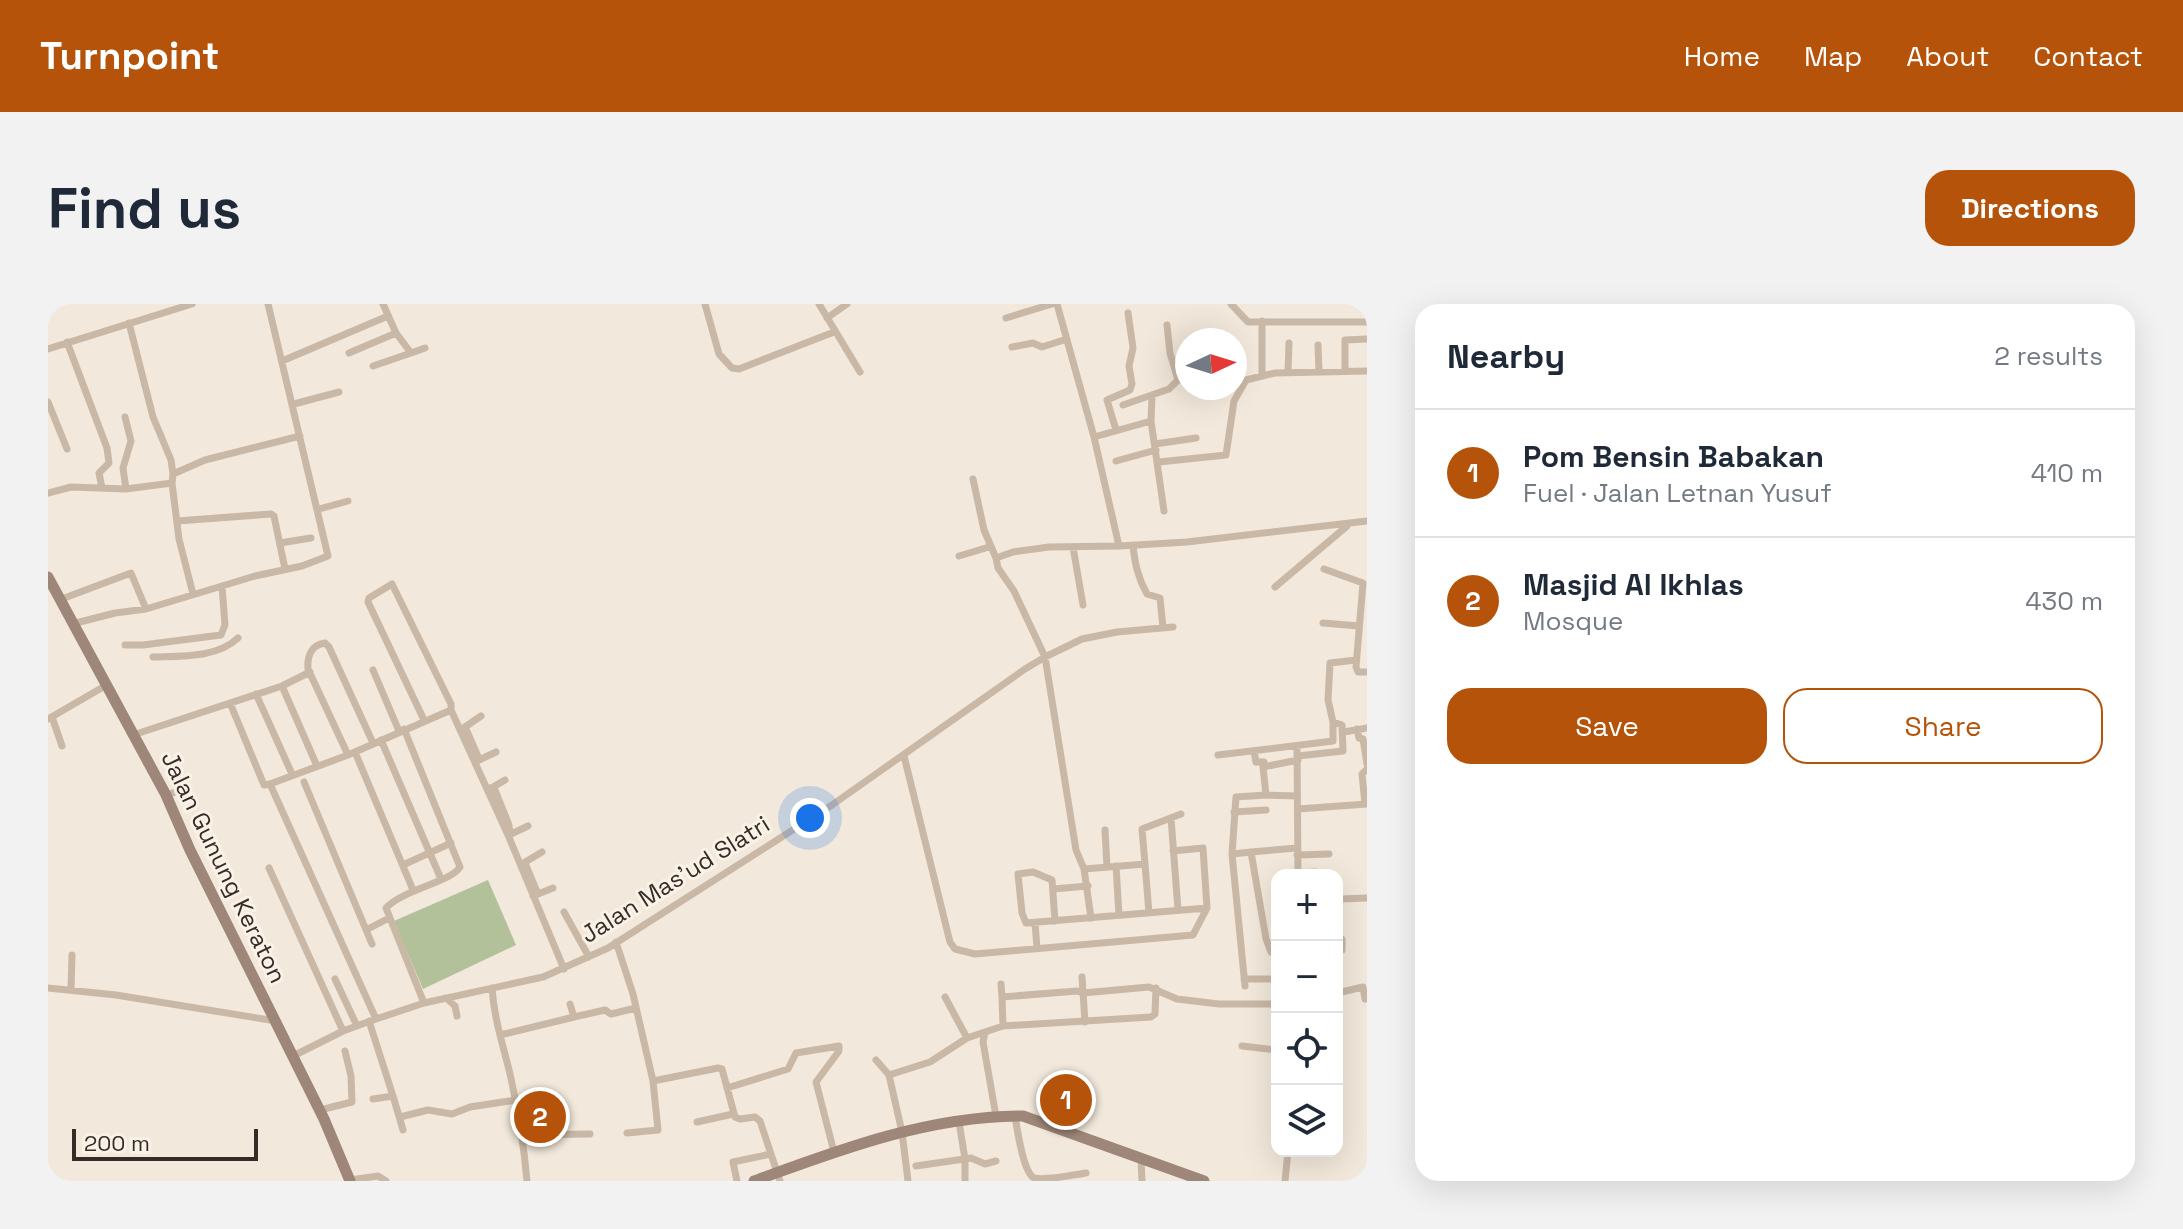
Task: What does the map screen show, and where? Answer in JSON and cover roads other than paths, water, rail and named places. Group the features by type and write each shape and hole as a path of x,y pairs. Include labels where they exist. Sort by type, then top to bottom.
{"street":[{"path":"48,349 192,304"},
{"path":"72,624 146,609 328,556 268,304"},
{"path":"383,304 396,333 411,353"},
{"path":"705,304 719,354 732,368 739,369 834,332"},
{"path":"819,304 860,372"},
{"path":"827,318 847,304"},
{"path":"1006,318 1070,304"},
{"path":"1231,304 1248,322 1367,322"},
{"path":"1055,305 1094,437 1119,546"},
{"path":"1116,430 1107,400 1130,390 1132,384 1129,370 1133,348 1128,313"},
{"path":"282,361 388,316"},
{"path":"1262,321 1262,375"},
{"path":"1344,321 1345,371"},
{"path":"129,323 153,417 171,460 177,521 193,594"},
{"path":"1167,325 1175,370"},
{"path":"349,353 396,333"},
{"path":"1012,347 1033,343 1042,347 1067,339"},
{"path":"1345,340 1367,339"},
{"path":"67,342 107,448 109,463 99,473 102,488"},
{"path":"1288,372 1289,343"},
{"path":"1318,345 1319,372"},
{"path":"373,366 425,348"},
{"path":"1159,462 1226,455 1234,401 1246,380 1288,372 1367,371"},
{"path":"1123,405 1169,389 1175,383"},
{"path":"294,404 339,392"},
{"path":"1152,396 1151,421 1164,511"},
{"path":"48,402 67,449"},
{"path":"125,417 131,441 124,459 126,489"},
{"path":"1094,437 1151,421"},
{"path":"173,474 205,460 300,436"},
{"path":"1116,461 1156,447 1196,438"},
{"path":"973,479 989,547 1045,657 1076,850 1088,886 1091,918"},
{"path":"48,493 71,487 126,489 172,483"},
{"path":"319,509 348,501"},
{"path":"177,521 271,514 274,516 285,569"},
{"path":"996,558 1013,552 1133,546 1367,521"},
{"path":"1275,587 1349,525"},
{"path":"280,543 311,538"},
{"path":"1133,546 1136,571 1144,590 1160,598 1163,628"},
{"path":"959,556 989,547"},
{"path":"1073,547 1083,605"},
{"path":"1324,569 1365,582 1356,670 1367,672"},
{"path":"59,600 131,573 146,609"},
{"name":"Jalan Gunung Keraton","path":"48,577 166,795 190,850 320,1110 350,1181"},
{"path":"424,720 368,602 369,598 392,584 490,788 564,969"},
{"path":"222,586 225,625 221,635 224,648"},
{"path":"1323,623 1359,626"},
{"name":"Jalan Mas'ud Slatri","path":"293,1056 372,1020 424,1003 543,977 589,957 734,870 1045,657 1082,639 1173,627"},
{"path":"125,645 221,635"},
{"path":"153,657 209,653 224,648 238,638"},
{"path":"413,890 352,754 310,672 310,653 317,645 327,644 377,741 441,879"},
{"path":"1218,755 1333,741 1330,663 1356,660"},
{"path":"373,670 460,867 455,874 413,890 387,905 389,918 424,1003"},
{"path":"133,735 282,686 310,672"},
{"path":"62,746 50,718 105,686"},
{"path":"282,686 317,766"},
{"path":"256,694 292,774"},
{"path":"230,703 264,785 352,754 451,710"},
{"path":"463,729 481,716"},
{"path":"1264,766 1342,752 1344,732 1341,723 1331,716"},
{"path":"1344,732 1367,728"},
{"path":"1298,809 1366,804 1362,774 1367,767 1363,738 1359,738 1357,729"},
{"path":"1297,746 1298,869"},
{"path":"1254,751 1255,761 1263,762 1266,795"},
{"path":"477,760 496,752"},
{"path":"904,756 950,942 955,949 975,954 1193,935 1207,908 1203,848 1173,851"},
{"path":"490,788 505,780"},
{"path":"304,782 372,944"},
{"path":"270,784 372,1020 403,1130"},
{"path":"166,795 188,788"},
{"path":"490,788 509,835"},
{"path":"1271,980 1245,983 1232,854 1234,812 1238,796 1297,796"},
{"path":"1234,812 1266,810"},
{"path":"488,818 498,814"},
{"path":"1149,913 1142,829 1181,814"},
{"path":"1171,818 1178,910"},
{"path":"509,835 528,826"},
{"path":"1105,830 1119,915"},
{"path":"403,865 451,843"},
{"path":"522,864 542,852"},
{"path":"1251,852 1271,952"},
{"path":"1232,854 1329,854"},
{"path":"1083,866 1145,864"},
{"path":"269,868 343,1031"},
{"path":"1055,921 1052,880 1033,872 1018,874 1026,923 1035,923 1207,908"},
{"path":"1053,889 1088,886"},
{"path":"535,895 553,888"},
{"path":"1343,899 1367,898"},
{"path":"564,912 589,957"},
{"path":"366,930 389,918"},
{"path":"1035,923 1037,948"},
{"path":"616,942 653,1081 659,1128 627,1133"},
{"path":"71,990 72,955"},
{"path":"1082,977 1085,1022"},
{"path":"335,979 357,1026"},
{"path":"1001,984 1003,1026"},
{"path":"1002,997 1146,987 1156,988 1177,999 1219,1004 1271,1004"},
{"path":"1343,992 1363,987 1365,999"},
{"path":"48,988 116,995 276,1021"},
{"path":"492,988 494,1014 516,1100 527,1181"},
{"path":"889,1075 930,1062 967,1038 1003,1026 1153,1016 1156,988"},
{"path":"945,997 967,1038"},
{"path":"446,998 455,1006 457,1016"},
{"path":"570,1004 574,1017"},
{"path":"500,1035 605,1010 611,1014 636,1008"},
{"path":"985,1032 983,1042 996,1116"},
{"path":"727,1088 788,1069 796,1053 839,1046 839,1051 816,1080 834,1152"},
{"path":"1242,1046 1271,1049"},
{"path":"320,1110 352,1102 351,1076 345,1051"},
{"path":"876,1060 889,1075 902,1132 908,1181"},
{"path":"653,1081 720,1068 733,1114 738,1119 759,1119 778,1176"},
{"path":"373,1099 393,1096"},
{"path":"400,1117 428,1110 452,1114 470,1107 516,1100"},
{"path":"697,1122 733,1114"},
{"path":"756,1181 778,1176 834,1152 902,1132 996,1116 1015,1116 1033,1117 1204,1181"},
{"path":"1015,1116 1030,1174 1036,1179 1058,1179 1086,1173"},
{"path":"959,1122 965,1181"},
{"path":"522,1135 590,1134"},
{"path":"737,1181 733,1162 771,1154"},
{"path":"1285,1181 1287,1157"},
{"path":"916,1166 975,1158 985,1164 996,1161"},
{"path":"1141,1159 1142,1181"},
{"path":"350,1181 378,1176 386,1181"}],"place":[{"name":"Pom Bensin Babakan","path":"1066,1100"},
{"name":"Masjid Al Ikhlas","path":"540,1117"}]}
